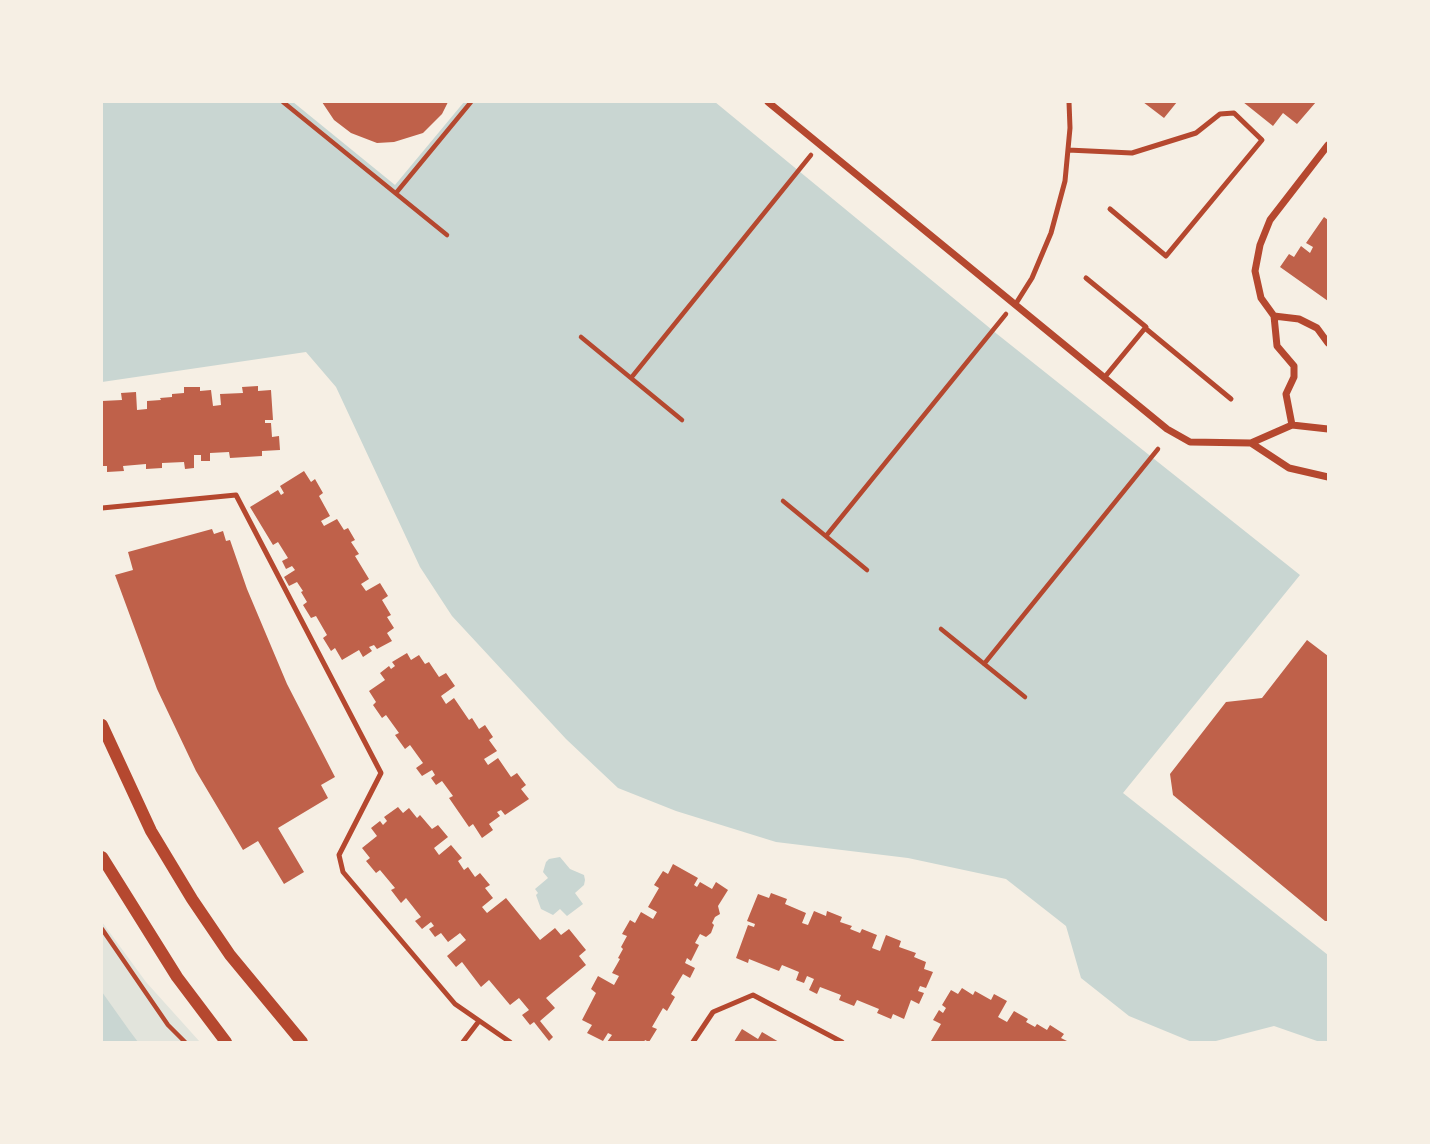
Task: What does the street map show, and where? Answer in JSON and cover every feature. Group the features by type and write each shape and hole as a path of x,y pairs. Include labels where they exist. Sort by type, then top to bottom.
{"street":[{"path":"768,102 1167,429 1190,442 1251,443 1292,425 1328,429"},
{"path":"1292,425 1286,394 1294,377 1294,366 1277,346 1274,316 1261,298 1255,271 1260,245 1270,220 1328,145"},
{"path":"1274,316 1299,318 1317,328 1328,343"},
{"path":"1251,443 1289,468 1328,477"},
{"path":"102,725 151,831 192,899 230,955 302,1042"},
{"path":"102,857 177,977 226,1042"}],"lane":[{"path":"1015,305 1032,278 1051,233 1065,181 1069,102"},
{"path":"1068,150 1132,153 1196,133 1220,114 1234,113 1262,139 1166,256 1110,209"},
{"path":"1086,278 1231,400"},
{"path":"1104,378 1145,328"},
{"path":"102,508 236,495 381,773 339,855 343,872 454,1004 510,1042"},
{"path":"693,1042 713,1012 753,995 842,1042"},
{"path":"463,1042 479,1021"}],"path":[{"path":"283,102 447,235"},
{"path":"396,193 471,102"},
{"path":"631,378 806,162"},
{"path":"826,536 999,321"},
{"path":"581,337 682,419"},
{"path":"984,664 1158,449"},
{"path":"783,501 867,570"},
{"path":"941,629 1025,697"},
{"path":"102,929 168,1025 184,1042"}],"shaded area":[{"path":"102,102 293,102 395,185 464,102 715,102 997,334 1300,575 1123,793 1328,955 1328,1042 1320,1042 1274,1026 1212,1042 1192,1042 1129,1016 1081,978 1066,926 1006,879 908,858 776,842 676,811 618,788 566,739 452,616 420,567 336,387 306,352 102,382"},
{"path":"560,857 570,869 584,875 585,880 584,885 575,893 583,904 567,916 560,909 553,915 541,909 535,889 548,878 543,872 546,862"},
{"path":"102,922 146,982 200,1042 102,1042"},
{"path":"102,992 129,1030 138,1042 102,1042"}],"building":[{"path":"322,102 448,102 442,114 423,133 394,142 377,143 351,133 334,120"},
{"path":"1143,102 1177,102 1164,118"},
{"path":"1243,102 1316,102 1297,124 1283,113 1273,126"},
{"path":"1324,217 1328,220 1328,301 1280,267 1289,254 1294,257 1301,246 1310,253 1313,247 1306,243"},
{"path":"258,386 258,391 271,390 273,420 265,420 265,423 271,423 272,437 279,436 280,450 262,451 262,456 230,458 229,452 210,453 210,461 201,461 201,455 194,455 194,468 185,469 184,462 162,463 162,468 146,469 146,464 123,466 124,471 107,472 107,466 102,466 102,401 122,400 121,393 136,392 137,410 147,409 147,401 184,393 184,387 200,387 200,391 211,390 213,406 221,405 220,394 243,393 242,387"},
{"path":"304,471 311,482 315,479 323,493 319,496 330,516 321,521 324,526 337,519 344,530 348,528 355,540 351,542 359,554 355,556 369,579 361,584 366,591 380,583 388,596 382,600 391,615 387,617 394,628 387,633 392,641 377,649 374,645 369,647 372,651 363,657 359,650 342,660 335,648 331,651 323,638 327,635 316,616 311,618 303,605 307,602 301,592 303,591 297,582 289,586 284,577 295,570 292,566 286,569 282,561 288,558 278,542 273,545 250,507 278,490 281,495 284,493 280,486"},
{"path":"212,529 214,534 223,531 226,541 230,540 247,589 287,684 335,777 321,785 328,798 278,828 304,872 284,884 258,841 243,850 196,771 157,689 115,575 133,570 128,552"},
{"path":"1307,640 1328,656 1328,921 1173,795 1170,774 1226,702 1262,698"},
{"path":"407,653 411,660 419,655 425,664 429,662 439,677 446,673 455,686 441,696 446,704 454,698 469,720 472,718 479,729 485,725 493,737 489,740 497,751 484,759 488,765 498,758 511,777 517,773 526,785 521,789 529,799 505,815 501,810 497,812 500,816 489,824 493,830 482,838 473,824 469,827 449,798 453,796 442,781 436,785 431,778 435,775 432,770 422,776 416,768 423,763 410,745 405,749 395,735 399,733 386,715 382,718 373,705 376,702 369,691 385,680 380,673 389,666 391,669 395,666 392,662"},
{"path":"398,807 403,813 409,808 417,818 420,815 432,829 438,825 448,837 434,848 439,855 451,845 462,858 458,861 464,870 468,867 475,877 480,873 490,885 485,888 493,898 482,907 487,913 506,898 540,940 555,928 561,935 569,929 586,950 579,956 586,965 546,998 555,1008 540,1021 553,1037 549,1041 534,1022 530,1025 522,1015 529,1010 519,998 510,1005 489,980 481,987 462,962 456,967 447,956 466,940 460,933 448,942 441,933 435,937 429,929 434,926 431,922 422,929 415,921 421,917 406,898 401,903 391,890 395,888 380,870 376,873 366,861 370,858 362,848 377,836 371,828 380,821 383,825 387,821 384,817"},
{"path":"673,864 698,878 694,885 697,887 700,882 712,889 716,882 728,890 718,906 720,914 712,923 714,925 711,933 706,937 700,934 695,943 699,945 691,961 687,958 685,963 695,968 690,978 683,974 671,994 675,997 667,1011 663,1008 652,1027 657,1029 649,1042 607,1042 612,1035 608,1033 603,1041 587,1033 592,1025 582,1020 596,993 591,989 598,976 614,985 619,976 612,973 620,959 618,958 623,949 621,947 627,936 622,934 630,920 635,923 641,912 653,919 657,912 648,907 659,888 654,885 663,871 668,874"},
{"path":"771,893 787,899 785,904 806,913 802,923 808,925 814,911 826,916 827,911 842,917 840,922 852,926 850,929 860,933 862,929 877,935 872,948 880,951 886,935 901,941 899,947 916,953 914,957 926,962 924,969 933,972 926,988 920,986 918,991 924,993 919,1004 911,1000 904,1019 893,1014 891,1019 877,1013 879,1009 857,1000 854,1006 839,1000 841,995 820,987 817,994 809,990 814,979 807,976 804,983 796,980 799,972 782,965 779,971 749,959 748,963 736,958 748,925 754,927 755,924 747,921 758,894 769,898"},
{"path":"962,988 973,995 975,991 991,1000 994,994 1007,1001 998,1017 1007,1022 1014,1011 1028,1019 1026,1022 1035,1027 1037,1024 1047,1030 1050,1025 1064,1034 1061,1038 1069,1042 931,1041 941,1024 933,1020 939,1010 943,1013 946,1008 942,1005 951,990 958,994"},
{"path":"742,1029 758,1039 762,1032 779,1042 734,1042"}]}
